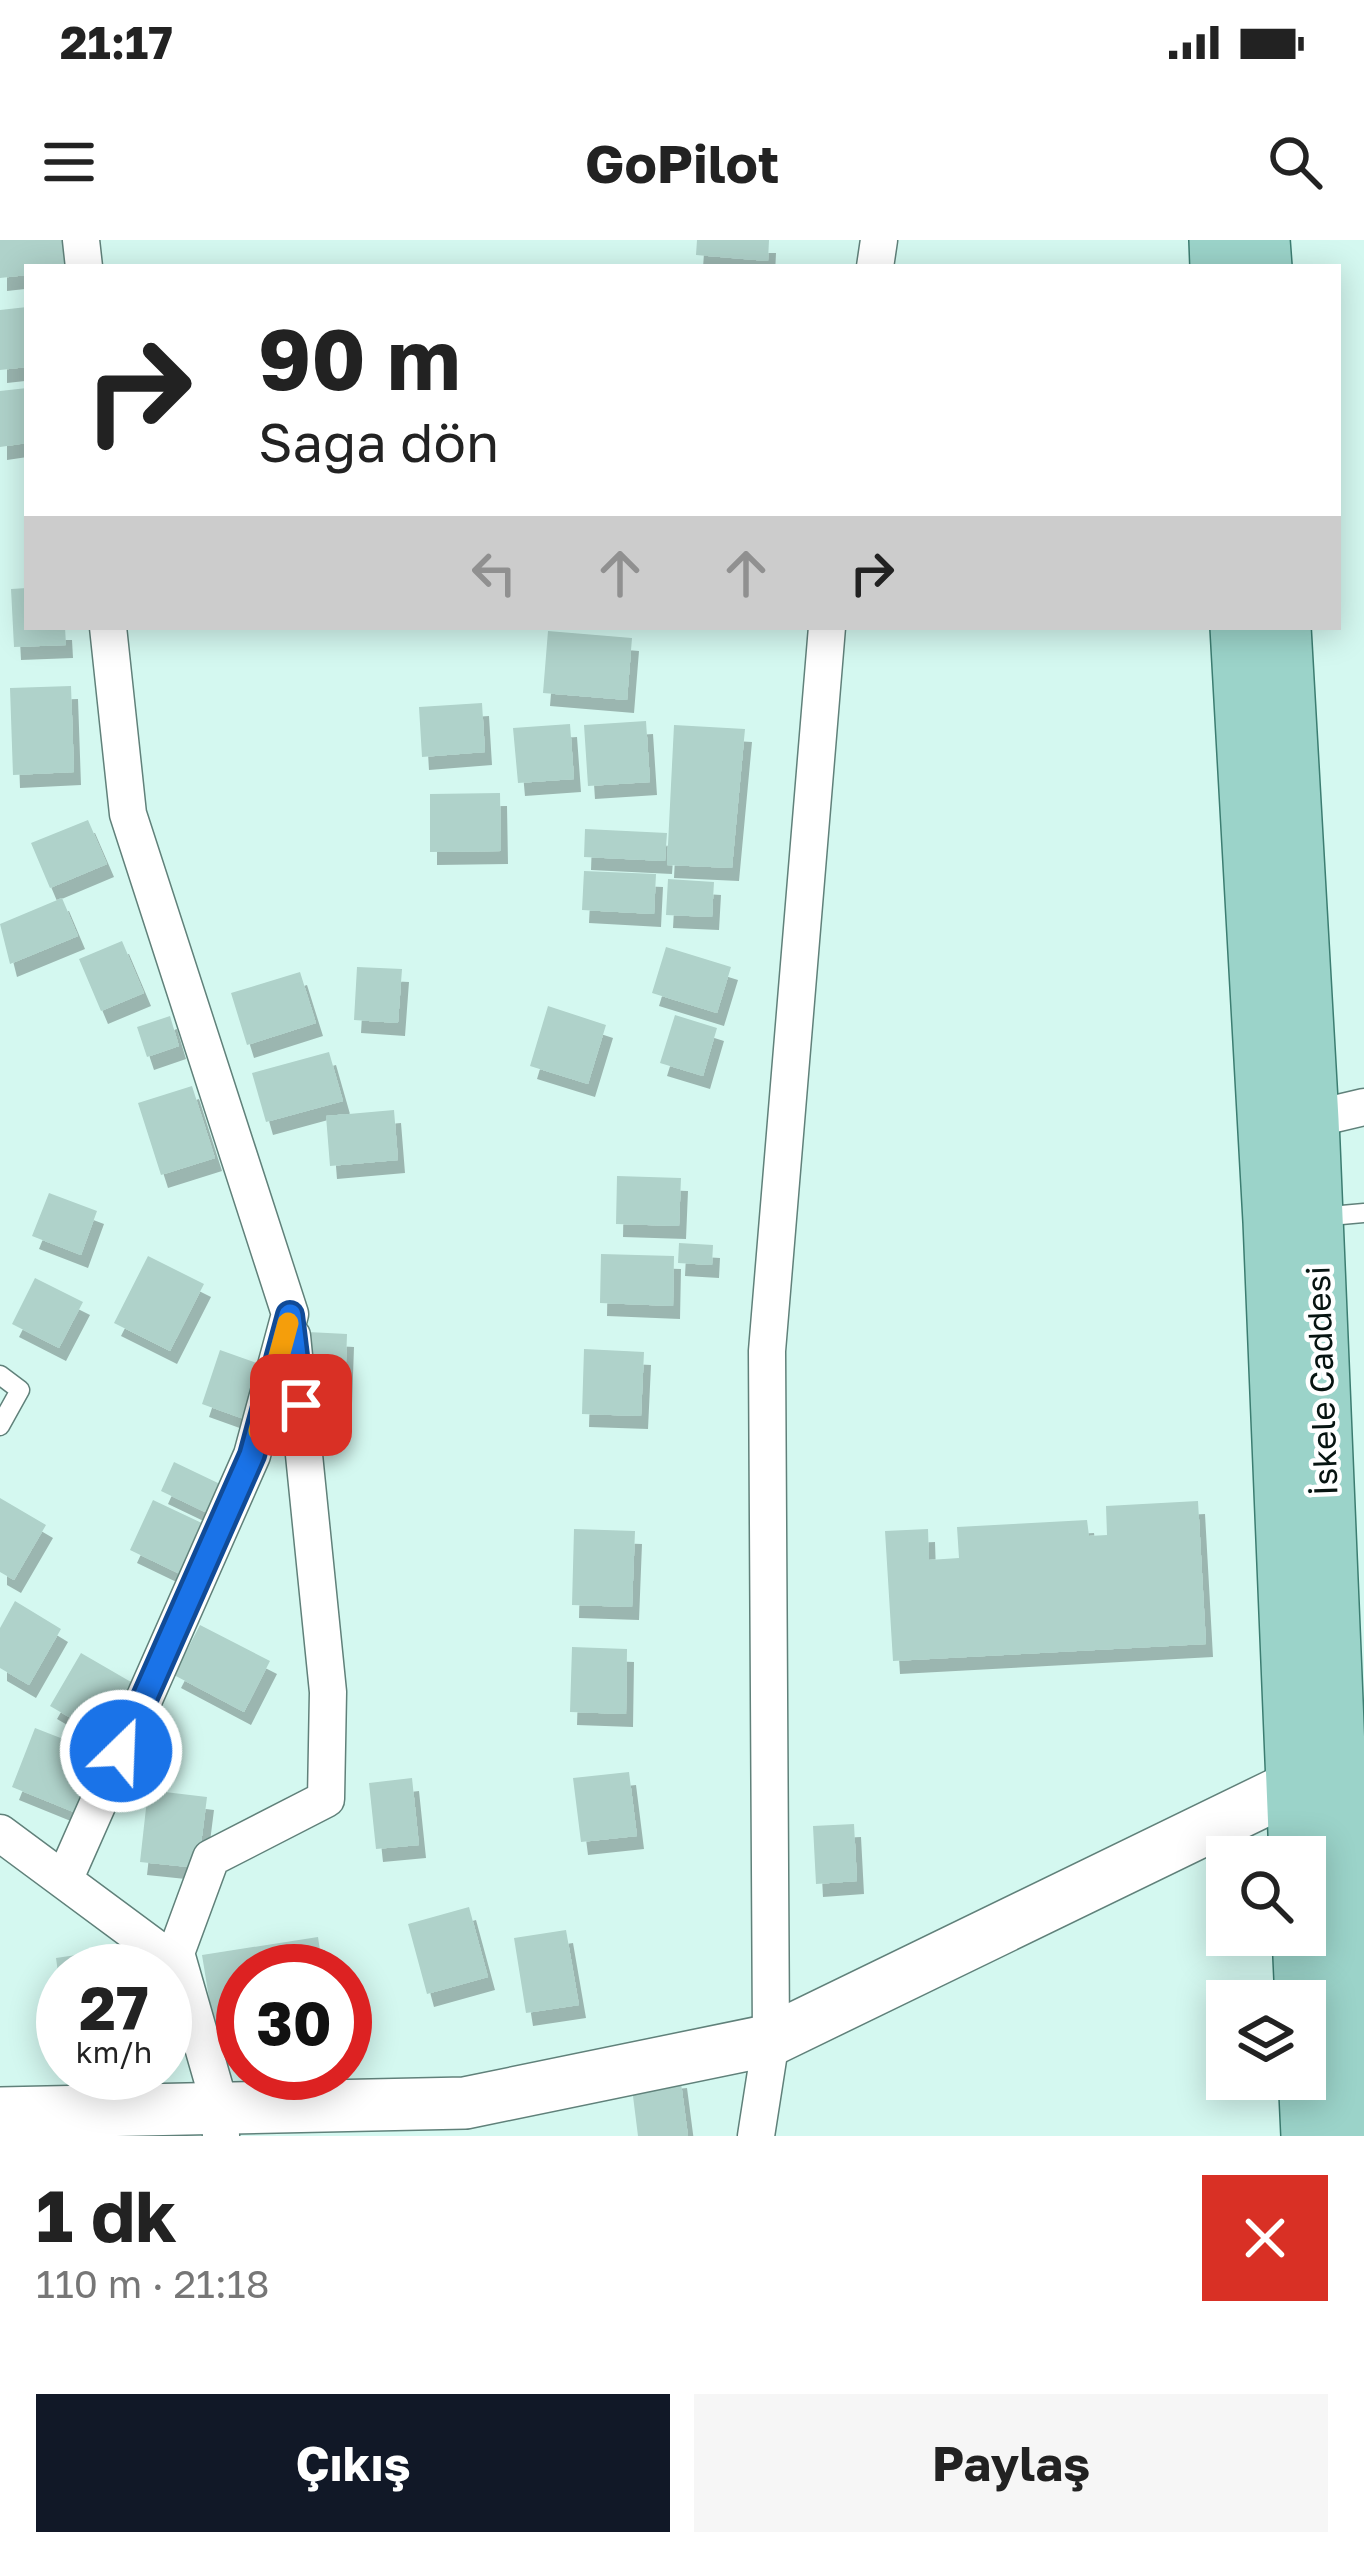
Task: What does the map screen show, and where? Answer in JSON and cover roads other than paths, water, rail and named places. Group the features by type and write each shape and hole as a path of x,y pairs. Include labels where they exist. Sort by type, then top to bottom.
{"main road":[{"path":"1239,630 1288,1125"},
{"name":"İskele Caddesi","path":"1282,630 1288,1125 1317,1218 1339,2046 1352,2136"},
{"path":"1306,1836 1331,1769"},
{"path":"1310,2136 1339,2046"}],"street":[{"path":"108,630 128,814 290,1315 328,1692 326,1799 211,1858 179,1944"},
{"path":"756,2136 770,2040 767,1352 827,630"},
{"path":"1288,1125 1364,1107"},
{"path":"65,1878 252,1455 290,1315"},
{"path":"0,2113 220,2121 465,2103 770,2040 1331,1769"},
{"path":"0,1834 150,1944"},
{"path":"192,2014 220,2121"}],"lane":[{"path":"0,1375 20,1390 0,1426"}]}
